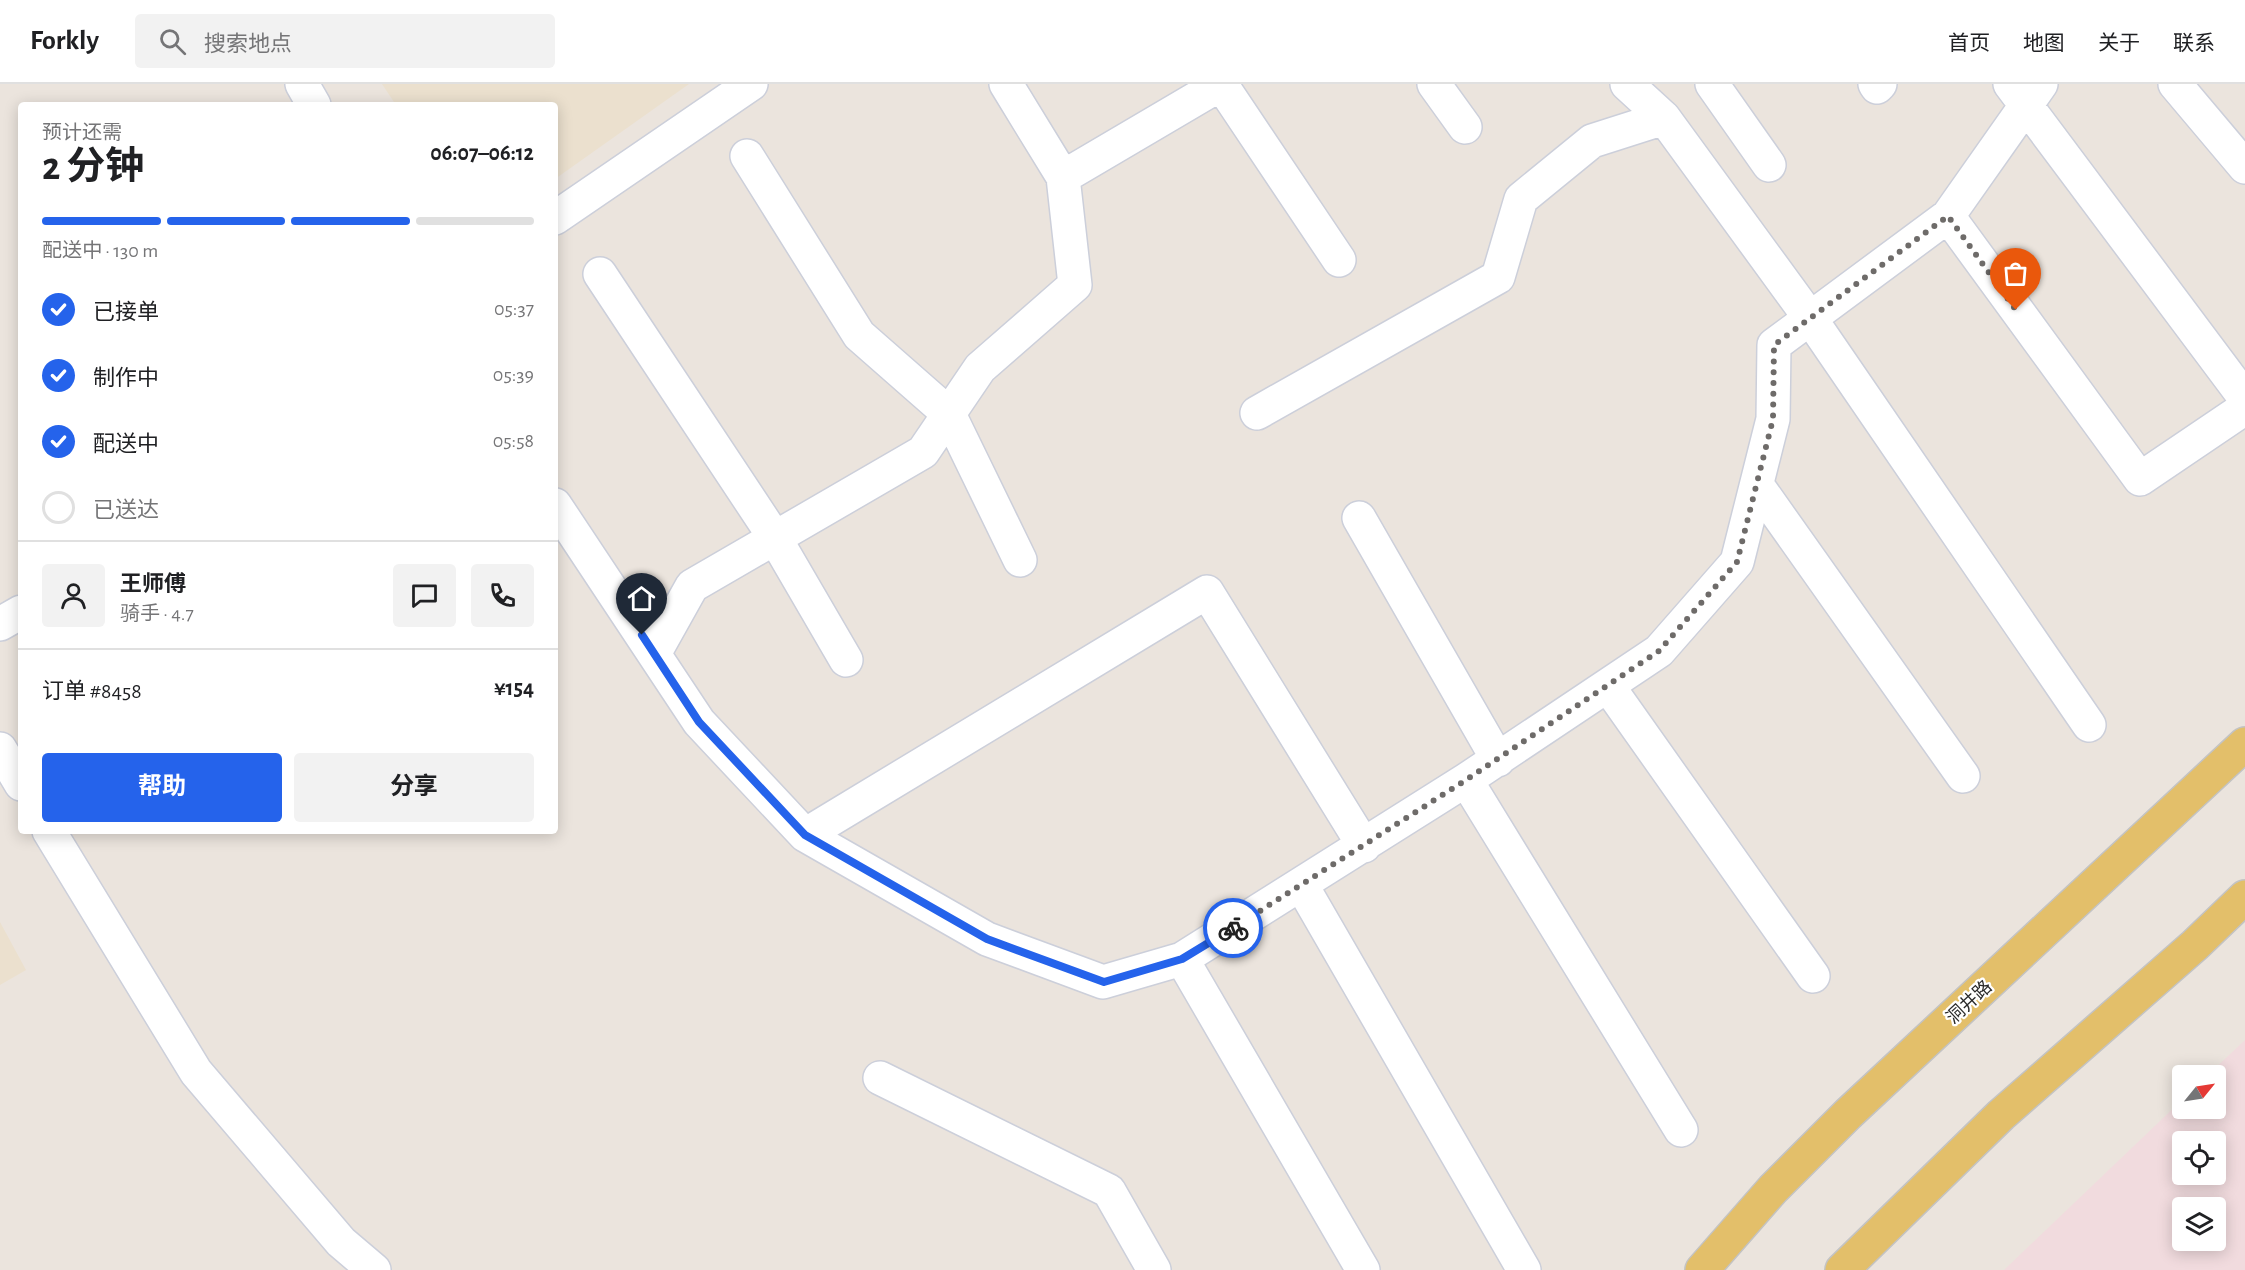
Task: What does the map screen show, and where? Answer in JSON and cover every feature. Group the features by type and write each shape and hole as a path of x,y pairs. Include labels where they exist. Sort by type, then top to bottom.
{"main road":[{"name":"洞井路","path":"1702,1270 1773,1189 1848,1114 2245,744"},
{"path":"1842,1270 2001,1115 2195,945 2245,897"}],"street":[{"path":"302,84 312,102"},
{"path":"558,216 751,84"},
{"path":"654,654 692,586 923,452 980,368 1075,285 1063,177 1006,84"},
{"path":"1063,177 1221,84 1339,260"},
{"path":"1434,84 1465,127"},
{"path":"1627,84 1664,118 1810,318 2089,725"},
{"path":"1712,84 1769,165"},
{"path":"1875,84 1877,87 1880,84"},
{"path":"2175,84 2245,167"},
{"path":"558,510 699,722 805,835 987,939 1104,982 1182,959 1302,886 1498,760 1659,651 1737,562 1773,419 1774,345 1948,216 2026,92 2245,398"},
{"path":"1257,413 1498,277 1521,199 1592,141 1664,118"},
{"path":"747,156 859,335 949,414 1020,560"},
{"path":"1948,216 2140,479 2245,408"},
{"path":"600,274 775,538 846,660"},
{"path":"1757,485 1963,776"},
{"path":"1359,518 1498,760"},
{"path":"805,835 1207,592 1364,846"},
{"path":"0,624 18,614"},
{"path":"1608,686 1813,976"},
{"path":"0,749 18,779"},
{"path":"1466,780 1681,1130"},
{"path":"52,834 196,1072 340,1242 374,1270"},
{"path":"1302,886 1524,1270"},
{"path":"1182,959 1363,1270"},
{"path":"880,1078 1109,1191 1154,1270"}],"shaded area":[{"path":"382,84 689,84 558,177 558,102 394,102"},
{"path":"0,922 26,970 0,985"},
{"path":"2245,1040 2245,1270 2004,1270 2172,1110 2172,1119 2226,1119 2226,1065 2219,1065"}],"way so far":[{"path":"1233,928 1466,780 1659,651 1737,562 1773,419 1774,345 1948,216 2016,310"}],"route":[{"path":"642,635 699,722 805,835 987,939 1104,982 1182,959 1233,928"}]}
